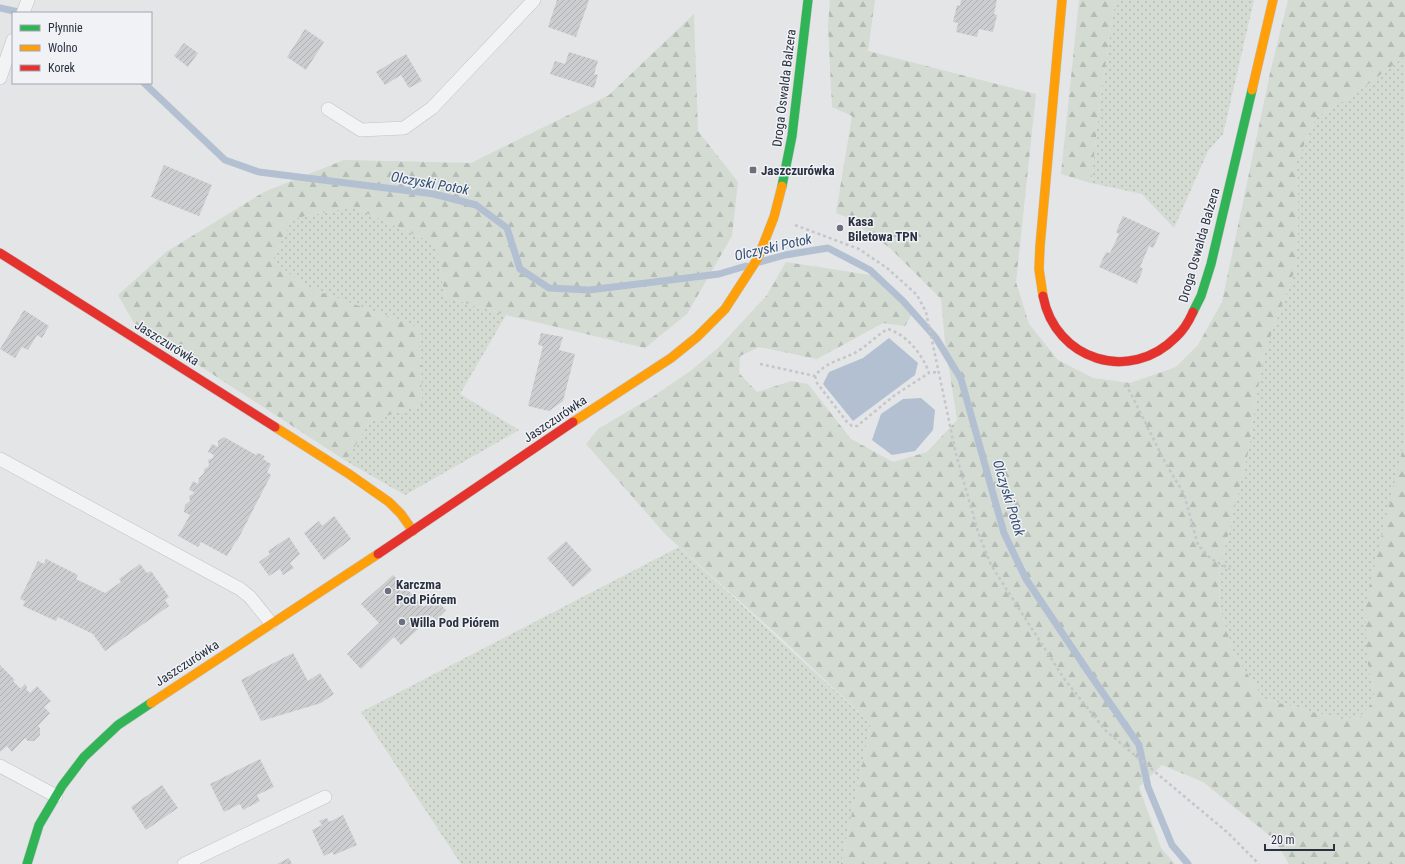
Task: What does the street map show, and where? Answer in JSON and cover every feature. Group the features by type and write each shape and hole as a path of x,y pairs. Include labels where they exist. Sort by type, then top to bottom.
{"street":[{"name":"Droga Oswalda Balzera","path":"725,309 755,263 765,240 780,197 792,136 808,0"},
{"name":"Droga Oswalda Balzera","path":"1062,0 1044,190 1040,259 1042,292 1050,319 1058,333 1068,344 1080,352 1094,358 1107,361 1141,358 1166,347 1187,324 1200,297 1222,217 1273,0"},
{"name":"Jaszczurówka","path":"0,253 349,474 389,502 401,514 413,531"},
{"name":"Jaszczurówka","path":"27,864 39,825 68,776 84,757 118,725 413,531 556,433 671,358 697,337 725,309"}],"lane":[{"path":"23,12 28,0"},
{"path":"328,109 361,130 404,128 432,108 534,0"},
{"path":"0,78 12,43"},
{"path":"0,459 240,589 250,598 271,623"},
{"path":"0,766 56,796"},
{"path":"184,864 325,797"}],"path":[{"path":"774,216 859,250 887,268 917,295 926,312 958,461 978,532 991,565 1065,680 1106,731 1227,832 1259,864"},
{"path":"815,376 824,366 856,352 888,329 895,332 914,348 925,361 929,373"},
{"path":"1120,361 1124,380 1166,464 1184,494 1198,545 1212,559 1230,569"},
{"path":"760,364 815,376"},
{"path":"815,376 817,383 847,422 852,426 857,426 895,395 929,373 938,372"}],"green space":[{"path":"830,0 875,0 868,51 1036,94 1016,282 1029,324 1058,360 1093,378 1130,383 1176,367 1198,345 1222,302 1270,73 1288,0 1405,0 1405,56 1359,91 1316,118 1297,161 1297,264 1263,357 1248,453 1219,572 1220,608 1234,654 1264,699 1340,719 1360,717 1375,699 1367,659 1365,605 1405,439 1405,864 1289,864 1275,840 1203,782 1162,765 1139,787 1161,848 1175,864 841,864 871,724 783,640 666,535 586,444 598,429 654,396 693,369 719,347 767,295 786,262 870,275 912,314 905,326 883,323 817,359 759,347 740,356 739,373 757,392 791,381 808,384 851,439 893,462 927,452 957,420 945,342 941,299 890,248 844,216 836,213 852,116 832,107 828,26"},
{"path":"1079,0 1115,0 1100,102 1091,183 1061,174"},
{"path":"1115,0 1254,0 1223,134 1208,151 1174,228 1142,194 1091,183 1100,102"},
{"path":"694,14 698,131 738,182 732,236 687,314 645,348 506,315 445,297 436,244 353,207 291,219 273,260 304,286 420,328 422,405 370,421 346,461 134,323 118,295 166,252 264,192 344,160 471,163 609,95"},
{"path":"1405,56 1405,439 1402,451 1405,511 1367,659 1375,699 1360,717 1340,719 1264,699 1234,654 1220,608 1219,572 1248,453 1263,357 1297,264 1297,161 1316,118 1359,91"},
{"path":"353,207 436,244 445,297 506,315 460,394 519,430 405,495 346,461 370,421 422,405 420,328 304,286 273,260 291,219"},
{"path":"679,547 871,724 841,864 461,864 361,712"}],"water":[{"path":"889,338 918,363 915,375 853,421 823,384 829,372 863,358"},
{"path":"921,398 935,410 933,430 915,451 892,455 872,440 881,414 903,399"}],"building":[{"path":"557,0 589,0 576,37 548,27"},
{"path":"961,0 997,0 994,14 997,15 993,32 979,29 977,37 956,32 958,23 953,22 957,5 960,6"},
{"path":"305,29 324,42 306,70 287,57"},
{"path":"184,43 198,53 188,67 174,56"},
{"path":"569,52 598,61 594,74 598,75 594,88 550,74 555,61 565,64"},
{"path":"406,54 422,81 409,88 401,75 385,85 376,72"},
{"path":"164,165 212,185 199,216 151,197"},
{"path":"1123,216 1160,233 1153,248 1149,246 1140,267 1143,269 1137,284 1099,267 1106,252 1110,253 1119,234 1116,232"},
{"path":"24,310 49,326 42,338 37,335 28,350 22,347 15,358 0,349"},
{"path":"541,333 563,337 559,350 575,354 563,401 549,411 528,406 543,346 538,345"},
{"path":"224,437 256,455 258,453 265,456 263,459 271,464 267,472 271,475 237,541 227,556 201,542 198,547 178,536 190,515 184,512 185,505 190,501 189,496 194,492 189,490 193,481 198,484 199,478 204,473 204,469 208,467 208,460 213,458 214,455 208,452 212,444 218,447 218,441"},
{"path":"334,516 351,539 324,560 304,533 319,521 322,526"},
{"path":"289,537 300,554 290,563 294,568 283,575 280,569 269,576 259,562 270,554 268,551"},
{"path":"566,541 592,570 573,587 547,558"},
{"path":"46,559 78,575 76,579 105,593 121,582 119,579 140,564 147,573 151,571 169,597 165,600 169,606 105,651 93,634 58,617 56,621 23,606 25,601 20,599 38,561 44,564"},
{"name":"Willa Pod Piórem","path":"393,575 424,607 434,598 446,610 436,620 432,616 401,645 394,637 361,669 347,654 379,623 361,604"},
{"path":"293,653 308,681 320,673 334,694 321,703 261,721 241,680"},
{"path":"0,665 15,680 13,681 22,690 21,688 25,684 27,687 26,689 30,693 37,686 51,701 44,707 50,713 38,726 40,728 40,735 34,741 28,741 25,738 12,752 7,746 0,752"},
{"path":"260,759 274,787 257,795 260,801 243,810 240,804 224,812 210,784"},
{"path":"162,785 178,808 146,830 131,807"},
{"path":"343,815 357,845 334,855 332,852 324,856 312,830 322,825 319,821 327,818 329,822"},
{"path":"289,858 292,864 277,864"}],"waterway":[{"name":"Olczyski Potok","path":"0,8 18,12"},
{"name":"Olczyski Potok","path":"145,84 225,160 259,172 434,194 476,205 507,228 520,269 549,288 589,290 719,274 746,266"},
{"name":"Olczyski Potok","path":"760,262 785,255 828,248 870,270 903,301 936,338 961,379 1004,533 1026,579 1139,745 1148,787 1172,845 1188,864"}],"traffic: fast":[{"path":"782,186 792,136 808,0"},
{"path":"1193,312 1201,296 1211,264 1252,90"},
{"path":"27,864 39,825 62,786 84,757 118,725 151,703"}],"traffic: slow":[{"path":"1043,296 1039,269 1040,246 1062,0"},
{"path":"1252,90 1273,0"},
{"path":"573,422 671,358 697,337 725,309 758,258 774,217 782,186"},
{"path":"275,427 349,474 389,502 401,514 413,531"},
{"path":"151,703 378,554"}],"traffic: jam":[{"path":"0,253 275,427"},
{"path":"1043,296 1050,318 1062,336 1078,349 1097,358 1117,362 1138,359 1158,351 1176,337 1188,322 1193,312"},
{"path":"378,554 573,422"}],"place":[{"name":"Jaszczurówka","path":"753,170"},
{"name":"Kasa Biletowa TPN","path":"840,228"},
{"name":"Karczma Pod Piórem","path":"388,591"},
{"name":"Willa Pod Piórem","path":"402,622"}]}
